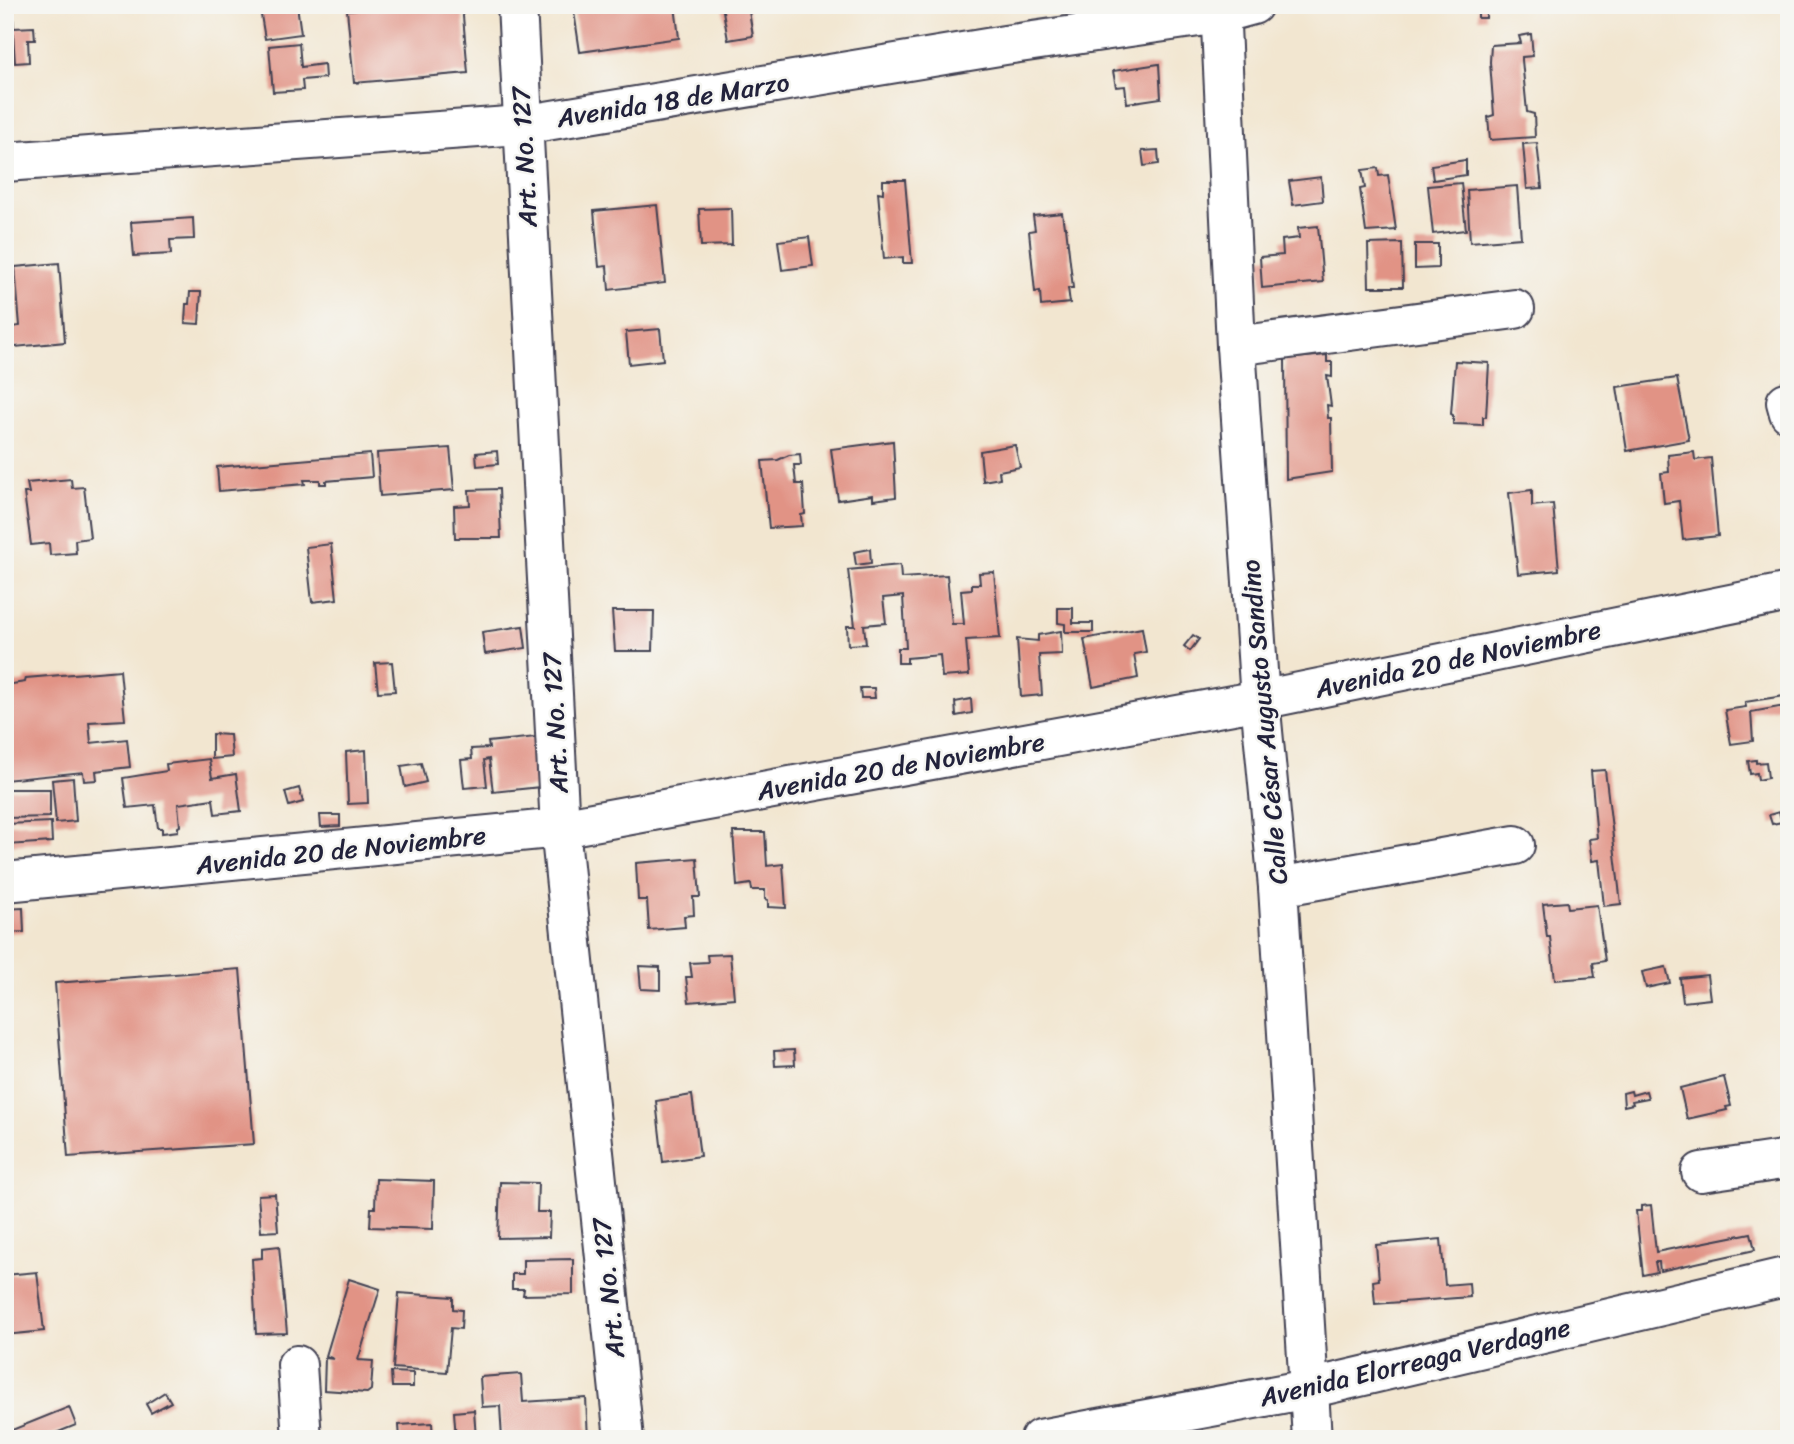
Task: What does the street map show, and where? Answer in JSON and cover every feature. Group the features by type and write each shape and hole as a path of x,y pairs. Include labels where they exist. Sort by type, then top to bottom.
{"street":[{"name":"Art. No. 127","path":"517,5 560,828 624,1439"},
{"name":"Avenida 18 de Marzo","path":"5,162 522,125 1231,8"},
{"name":"Calle César Augusto Sandino","path":"1231,8 1236,346 1260,700 1278,887 1312,1439"},
{"path":"1236,346 1515,309"},
{"name":"Avenida 20 de Noviembre","path":"5,882 560,828 1260,700 1789,592"},
{"path":"1278,887 1515,845"},
{"path":"1701,1172 1789,1160"},
{"name":"Avenida Elorreaga Verdagne","path":"1040,1439 1308,1389 1789,1276"},
{"path":"297,1364 302,1439"}],"building":[{"path":"5,5 12,5 14,28 34,27 35,40 28,40 29,62 15,63 13,34 5,34"},
{"path":"297,5 301,34 265,39 260,9"},
{"path":"400,5 462,5 468,73 354,83 347,10"},
{"path":"573,5 675,6 679,38 580,52"},
{"path":"722,5 748,5 753,36 728,40"},
{"path":"1486,7 1486,18 1478,18 1478,8"},
{"path":"1531,34 1533,56 1522,57 1522,60 1527,112 1534,114 1535,137 1490,140 1488,117 1494,115 1491,45 1521,43 1519,36"},
{"path":"299,43 301,67 324,64 325,78 302,80 303,90 273,92 269,46"},
{"path":"1159,64 1161,98 1127,103 1125,86 1116,87 1113,71"},
{"path":"1537,143 1542,188 1527,189 1523,144"},
{"path":"1158,150 1159,164 1144,166 1142,151"},
{"path":"1466,160 1466,175 1433,180 1431,165"},
{"path":"1378,168 1379,176 1388,175 1396,230 1366,232 1360,189 1365,188 1362,170"},
{"path":"1321,177 1323,201 1293,205 1289,181"},
{"path":"883,180 905,180 912,263 903,263 903,257 884,259 878,192 883,193"},
{"path":"1461,183 1466,230 1433,234 1428,186"},
{"path":"1517,186 1521,238 1470,242 1467,190"},
{"path":"657,205 665,283 609,290 607,266 599,267 594,211"},
{"path":"731,208 732,245 701,246 699,209"},
{"path":"1062,213 1073,288 1068,288 1070,303 1041,306 1040,291 1035,292 1029,231 1035,230 1033,216"},
{"path":"193,218 194,239 170,240 171,254 134,256 131,222"},
{"path":"1318,226 1323,282 1262,288 1260,257 1283,255 1282,240 1299,238 1298,228"},
{"path":"809,237 813,266 782,270 778,241"},
{"path":"1402,243 1403,287 1369,287 1368,244"},
{"path":"1415,244 1438,244 1438,268 1415,269"},
{"path":"59,263 65,342 5,348 5,328 20,326 15,267"},
{"path":"190,292 201,292 199,324 185,323"},
{"path":"660,329 663,360 629,364 626,332"},
{"path":"1327,355 1327,362 1332,362 1332,377 1327,376 1331,406 1327,405 1328,418 1331,418 1332,472 1286,479 1285,359"},
{"path":"1455,361 1489,363 1486,417 1483,417 1483,425 1453,424 1451,414"},
{"path":"1677,378 1689,440 1627,451 1617,387"},
{"path":"893,441 896,497 873,500 873,495 838,500 831,449"},
{"path":"1015,445 1020,467 999,471 1000,478 983,481 980,451"},
{"path":"450,448 454,490 380,496 377,453"},
{"path":"497,451 498,464 477,466 476,453"},
{"path":"1694,452 1695,460 1711,458 1718,536 1683,540 1679,501 1664,503 1661,473 1669,472 1668,455"},
{"path":"370,454 372,477 326,481 326,484 320,484 320,480 304,480 305,484 219,491 217,467"},
{"path":"800,454 801,465 794,465 796,484 803,484 805,514 801,515 802,526 769,528 762,461"},
{"path":"71,479 72,488 84,487 90,538 75,540 76,553 50,555 49,543 31,545 24,493 29,493 27,483"},
{"path":"499,489 501,538 455,538 454,506 470,505 469,490"},
{"path":"1532,490 1532,506 1553,504 1559,570 1518,574 1509,493"},
{"path":"331,544 337,599 312,602 306,547"},
{"path":"870,549 871,563 856,565 854,552"},
{"path":"900,565 901,578 947,575 952,624 964,624 961,590 972,589 972,584 980,584 979,573 994,572 1000,638 966,640 969,675 942,677 940,655 907,658 907,663 898,663 898,648 906,648 903,596 883,598 886,623 864,625 866,644 848,645 847,626 855,626 848,570"},
{"path":"1058,608 1073,608 1073,623 1093,623 1093,632 1065,632 1065,624 1058,623"},
{"path":"612,611 654,611 653,651 615,651"},
{"path":"523,626 526,648 485,654 482,632"},
{"path":"1142,628 1146,652 1134,654 1138,678 1093,687 1084,639"},
{"path":"1061,631 1062,654 1039,655 1042,695 1021,697 1017,639 1038,641 1038,635"},
{"path":"1193,635 1199,639 1190,651 1184,646"},
{"path":"392,662 395,691 378,692 375,663"},
{"path":"120,670 125,720 89,722 91,743 127,739 130,767 96,771 97,780 84,781 83,772 5,780 5,685 25,682 26,678"},
{"path":"860,688 874,688 875,698 861,698"},
{"path":"1784,696 1785,706 1751,712 1753,741 1731,744 1725,710 1746,707 1745,702"},
{"path":"971,699 972,713 956,716 955,702"},
{"path":"212,734 230,735 232,757 212,759"},
{"path":"536,737 540,787 493,792 489,759 484,760 487,786 464,788 461,760 472,759 471,749 489,748 488,742"},
{"path":"366,750 368,803 348,804 346,752"},
{"path":"209,759 212,778 236,774 241,811 215,814 213,799 178,804 178,831 162,833 162,828 158,828 155,805 127,808 123,778 167,771 166,764"},
{"path":"1756,760 1756,763 1766,762 1768,778 1758,780 1757,773 1750,774 1748,761"},
{"path":"421,763 426,782 405,787 401,766"},
{"path":"1605,770 1621,904 1604,906 1599,860 1592,861 1589,839 1597,838 1591,771"},
{"path":"73,778 76,821 56,823 52,780"},
{"path":"299,788 303,802 289,806 285,792"},
{"path":"6,789 50,789 50,817 6,818"},
{"path":"1779,812 1782,822 1772,824 1769,815"},
{"path":"320,815 340,815 340,826 321,827"},
{"path":"51,822 52,842 7,845 6,824"},
{"path":"733,832 765,832 767,866 783,864 786,908 768,907 765,890 752,890 751,884 737,886"},
{"path":"697,858 700,897 693,897 694,915 684,916 685,927 649,930 647,900 638,900 636,863"},
{"path":"1567,902 1568,908 1597,905 1605,961 1593,963 1595,977 1555,980 1543,904"},
{"path":"23,908 24,932 5,933 5,909"},
{"path":"730,954 734,998 689,1002 686,977 692,977 690,963 708,962 707,955"},
{"path":"639,966 660,967 660,990 641,989"},
{"path":"1666,967 1670,983 1646,988 1642,972"},
{"path":"240,969 254,1144 68,1157 55,983"},
{"path":"1707,975 1710,999 1683,1002 1680,978"},
{"path":"794,1050 795,1065 775,1066 774,1051"},
{"path":"1724,1077 1731,1106 1726,1107 1727,1110 1687,1119 1680,1088"},
{"path":"1631,1091 1632,1095 1646,1091 1648,1098 1632,1101 1633,1104 1624,1106 1623,1093"},
{"path":"692,1095 700,1156 663,1162 656,1101"},
{"path":"376,1179 434,1181 433,1229 370,1227 371,1208 375,1208"},
{"path":"500,1182 538,1183 537,1212 550,1212 549,1237 498,1238"},
{"path":"275,1194 278,1231 261,1232 258,1195"},
{"path":"1651,1205 1656,1252 1751,1233 1755,1250 1660,1271 1659,1262 1655,1262 1657,1272 1643,1275 1636,1211 1641,1211 1641,1206"},
{"path":"1441,1239 1445,1285 1469,1283 1470,1297 1375,1304 1373,1281 1379,1280 1376,1245"},
{"path":"279,1246 287,1333 256,1334 252,1259 262,1258 262,1248"},
{"path":"573,1259 573,1294 523,1295 524,1289 512,1289 512,1274 523,1274 523,1260"},
{"path":"37,1272 44,1331 5,1335 5,1275"},
{"path":"349,1279 380,1289 358,1360 373,1361 371,1390 367,1393 324,1390 325,1358 334,1359 326,1356"},
{"path":"399,1293 453,1297 453,1309 462,1310 461,1329 451,1328 447,1372 393,1368"},
{"path":"391,1372 413,1373 413,1387 392,1387"},
{"path":"521,1374 523,1402 586,1398 588,1439 502,1439 500,1406 482,1407 480,1377"},
{"path":"165,1392 171,1402 151,1413 146,1404"},
{"path":"69,1407 76,1425 41,1439 16,1439 12,1430"},
{"path":"474,1410 476,1439 456,1439 454,1412"},
{"path":"432,1423 433,1439 400,1439 399,1425"},
{"path":"288,1431 289,1439 238,1439 238,1437"}]}
